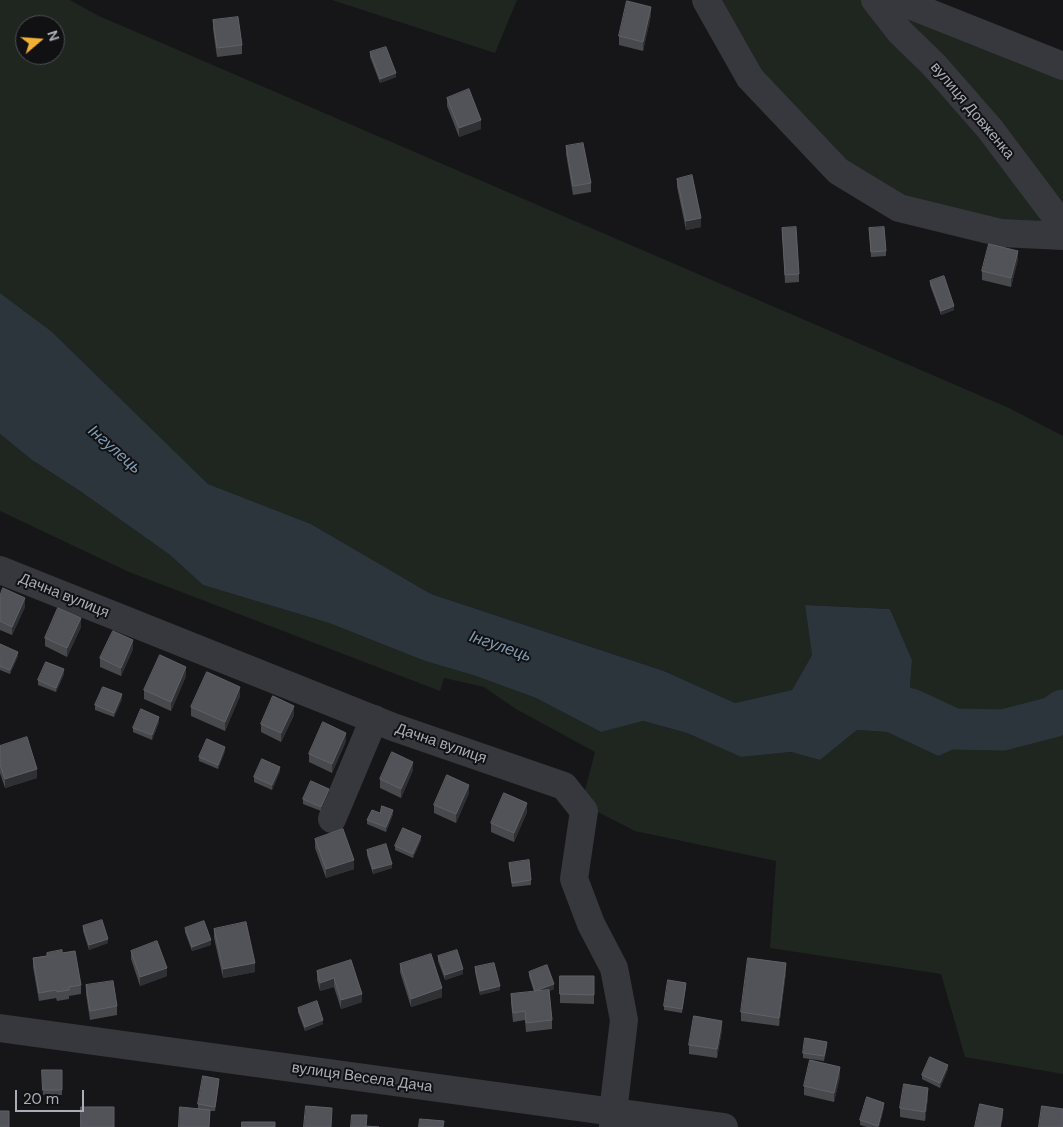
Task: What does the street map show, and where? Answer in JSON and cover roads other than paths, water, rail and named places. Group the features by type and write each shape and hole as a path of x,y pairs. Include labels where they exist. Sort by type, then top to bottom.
{"street":[{"path":"706,0 750,78 838,171 899,208 1001,233 1063,236"},
{"name":"вулиця Довженка","path":"875,0 900,32 934,64 990,129 1063,226"},
{"path":"897,0 1063,66"},
{"name":"Дачна вулиця","path":"0,570 374,719 564,786 584,811 574,879 591,924 614,968 624,1020 613,1120"},
{"path":"332,820 374,719"},
{"name":"вулиця Весела Дача","path":"0,1028 613,1120 724,1127"}],"water":[{"path":"0,293 51,331 208,484 311,524 431,594 664,671 735,703 792,690 812,655 805,605 890,609 912,660 910,687 942,706 968,715 961,746 938,756 887,732 857,730 820,760 791,752 741,757 687,733 643,721 601,732 536,698 473,675 425,661 329,623 203,585 170,555 80,491 32,460 0,434"}],"waterway":[{"name":"Інгулець","path":"911,709 954,729 1003,730 1053,717 1063,710"}]}
